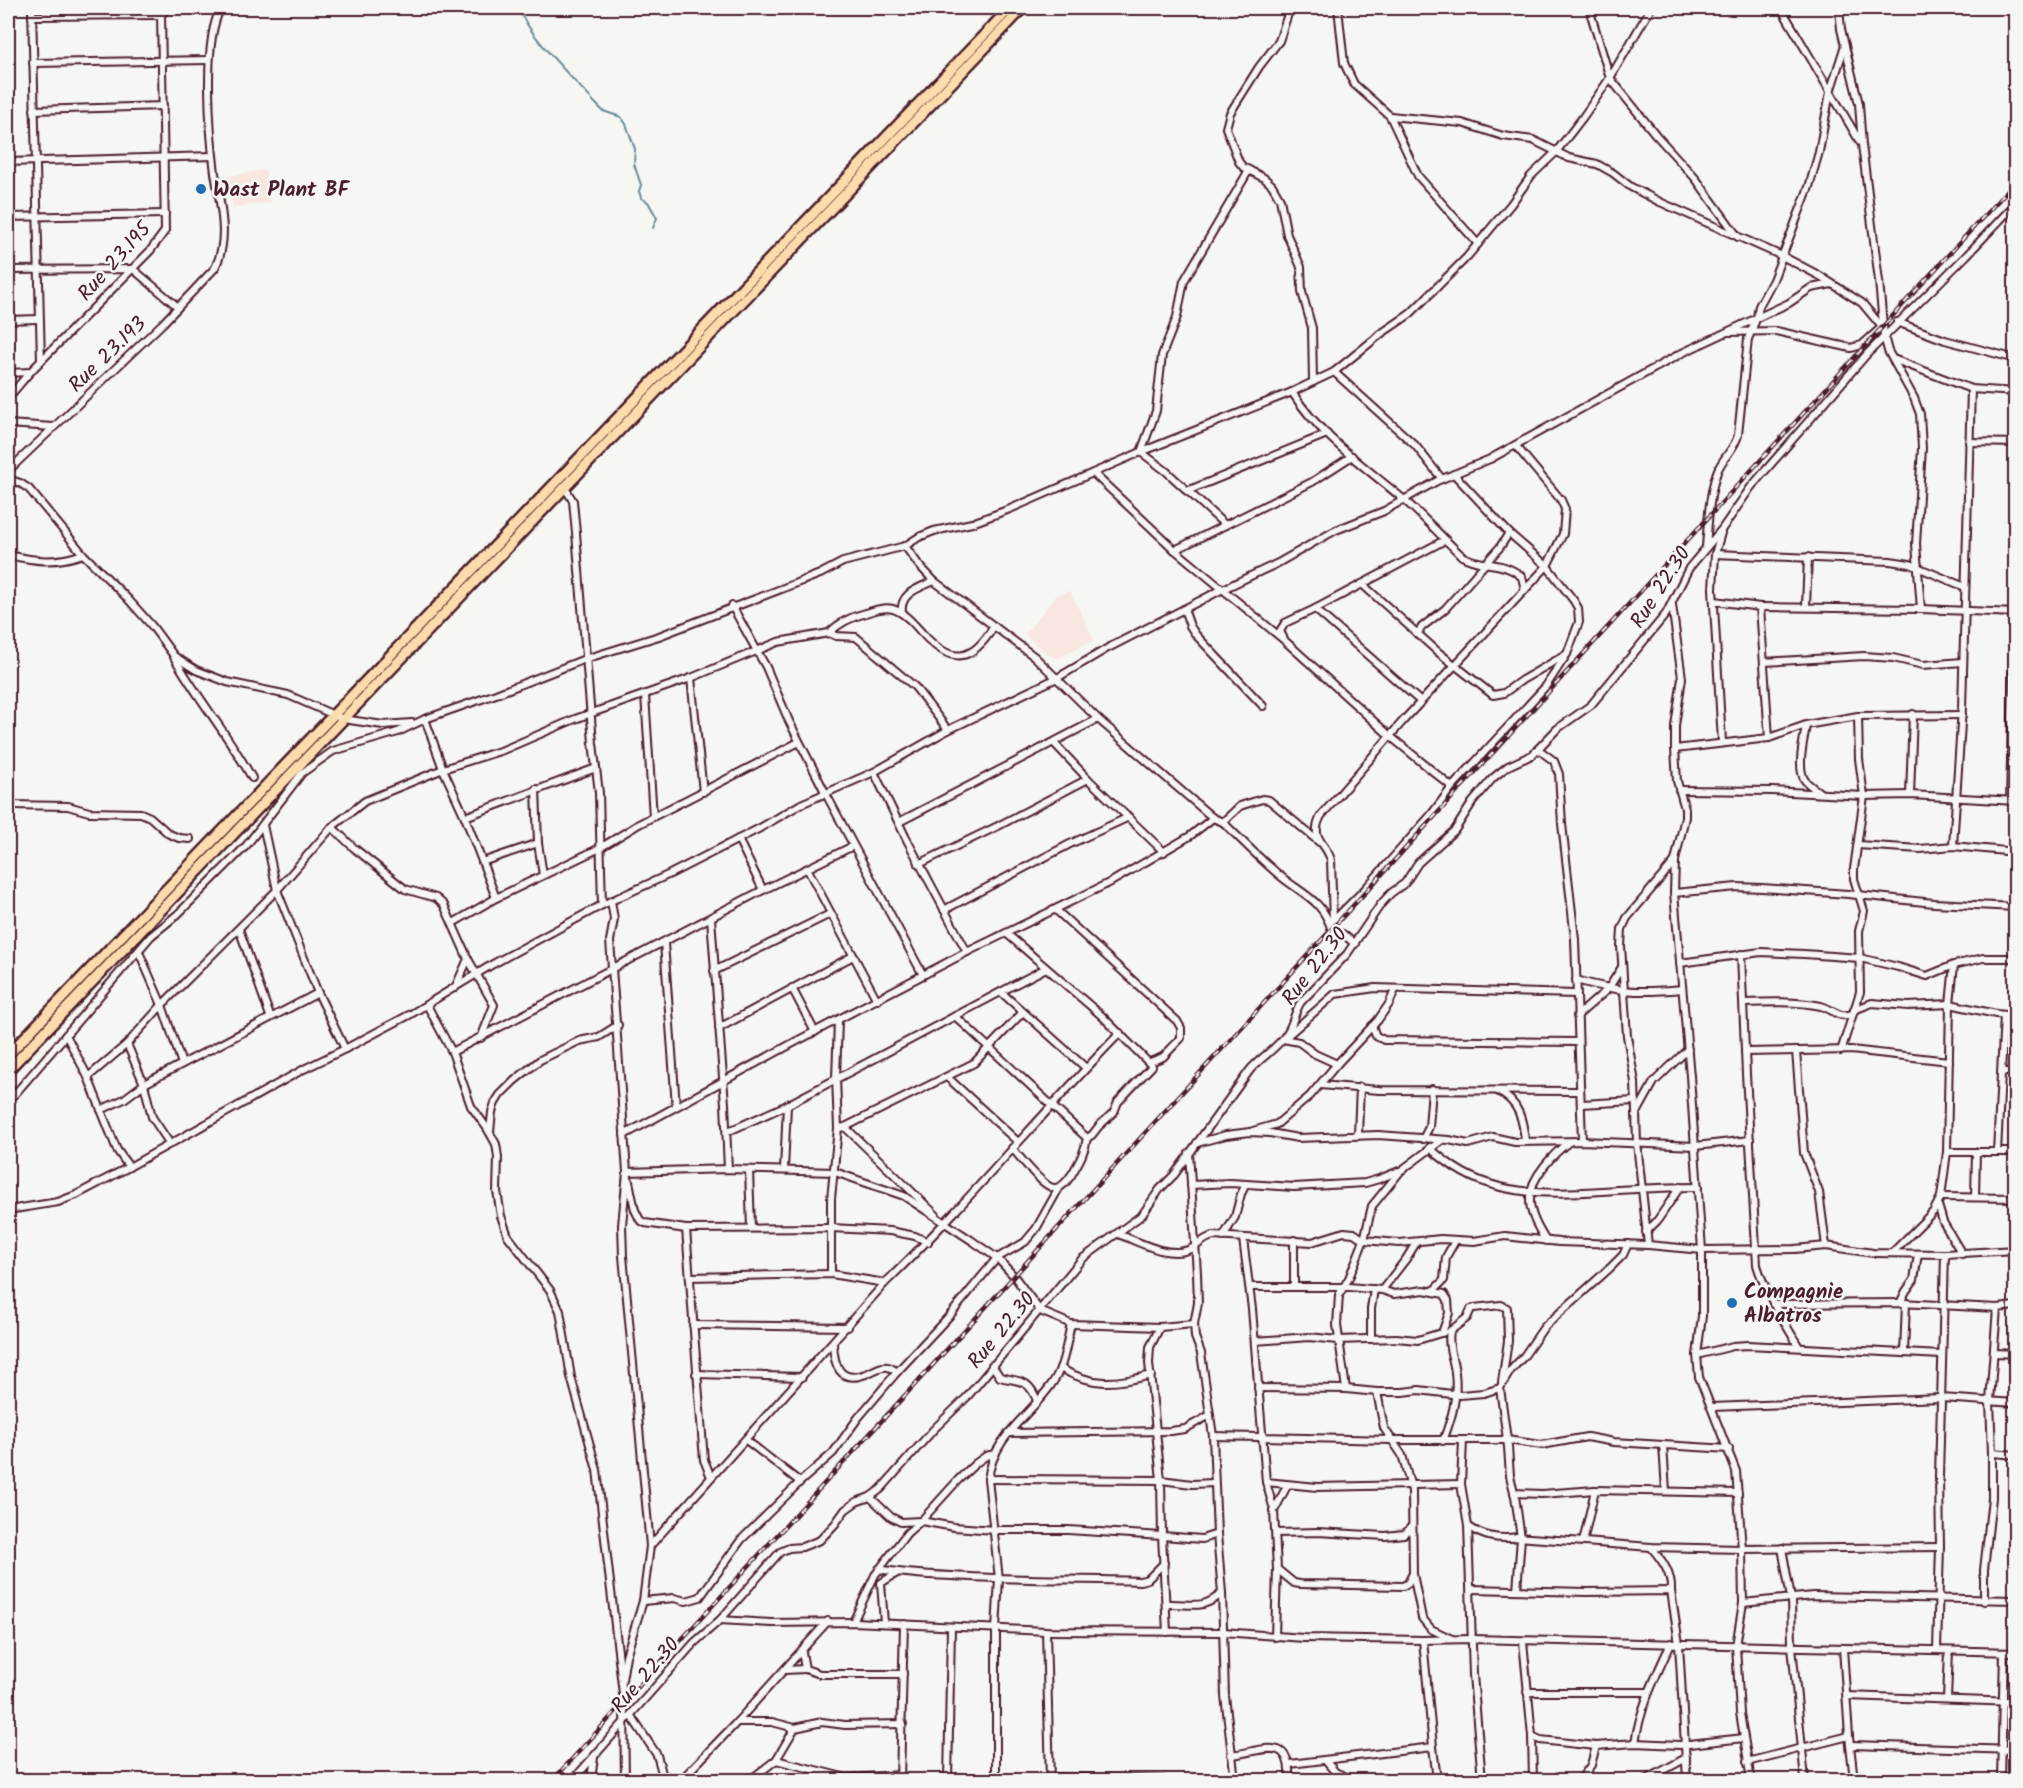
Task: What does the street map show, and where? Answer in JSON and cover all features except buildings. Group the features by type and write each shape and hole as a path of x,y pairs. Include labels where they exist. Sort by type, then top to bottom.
{"main road":[{"path":"8,1055 1010,8"},
{"path":"8,1070 1023,8"}],"street":[{"path":"32,8 38,319 41,361"},
{"path":"32,16 161,15 166,8"},
{"path":"8,162 213,156 209,60 212,30 220,8"},
{"path":"1290,8 1278,41 1230,113 1226,128 1230,144 1239,162 1264,178 1277,193 1282,206 1287,235 1301,267 1302,292 1312,328 1313,382"},
{"path":"1338,8 1344,63 1348,74 1359,90 1390,116 1418,176 1478,244"},
{"path":"1589,8 1610,78 1656,135 1696,179 1738,237"},
{"path":"8,1102 161,927 178,914 232,861 303,773 333,751 398,732 585,659 659,636 820,574 843,562 904,546 934,531 972,523 1010,510 1141,452 1292,392 1334,372 1382,333 1410,314 1478,244 1531,176 1556,152 1610,78 1651,8"},
{"path":"1781,8 1862,145"},
{"path":"1839,8 1845,45 1857,91 1879,281 1882,327 1893,359 1920,414 1922,448 1916,544 1921,609"},
{"name":"Rue 23.195","path":"8,398 30,372 133,269 165,231 161,15"},
{"path":"1706,547 1715,479 1722,463 1737,441 1748,339 1759,306 1773,280 1820,152 1830,92 1845,45"},
{"path":"33,63 209,60"},
{"path":"34,110 163,106"},
{"path":"1390,116 1462,123 1503,136 1533,140 1569,158 1605,167 1644,194 1782,256 1832,284 1862,303 1882,327"},
{"name":"Rue 23.193","path":"8,471 178,307 215,268 220,253 223,224 213,156"},
{"path":"1141,452 1156,411 1162,355 1177,317 1184,281 1249,170"},
{"name":"Rue 22.30","path":"573,1780 694,1643 720,1620 780,1552 820,1540 845,1510 881,1489 934,1429 967,1397 1082,1259 1118,1234 1149,1206 1250,1070 1290,1029 1301,1002 1343,959 1381,904 1405,883 1418,863 1455,830 1472,803 1493,778 1508,766 1532,755 1557,729 1591,705 1661,621 1672,605 1677,589 1689,568 1722,529 1751,487 1897,322 1958,264 2016,203"},
{"path":"8,217 165,214"},
{"path":"8,270 133,269 178,307"},
{"path":"8,1210 58,1202 76,1195 304,1069 427,1005 493,964 602,905 670,874 801,804 874,771 948,730 1057,678 1108,648 1278,563 1336,530 1384,511 1443,479 1516,446 1682,352 1789,303 1811,288 1832,284"},
{"path":"8,320 38,319"},
{"path":"1897,322 1945,340 2016,359"},
{"path":"1726,332 1776,331 1851,348 1862,345 1882,327"},
{"path":"1893,359 1971,388 2016,392"},
{"path":"8,373 30,372"},
{"path":"1334,372 1415,445 1443,479"},
{"path":"1953,846 1962,715 1971,388"},
{"path":"1292,392 1304,409 1328,434 1404,500 1445,540 1468,559 1502,566 1520,575 1524,581 1525,591"},
{"path":"8,424 53,427"},
{"path":"1187,491 1328,434"},
{"path":"1969,442 2016,443"},
{"path":"1320,842 1317,831 1321,816 1390,736 1547,566 1563,534 1565,509 1556,491 1516,446"},
{"path":"1141,452 1166,471 1225,525"},
{"path":"1175,550 1312,482 1352,456"},
{"path":"1094,473 1175,550 1284,640 1390,736 1452,787"},
{"path":"1331,923 1546,686 1567,654 1579,622 1578,608 1547,566 1509,533 1454,474"},
{"path":"8,479 29,489 84,554 134,606 174,656 188,682 234,747 252,778"},
{"path":"564,486 573,501 600,817 602,905"},
{"path":"1722,529 1715,554 1713,589 1722,742"},
{"path":"1417,633 1444,609 1500,548 1509,533"},
{"path":"1284,640 1280,631 1285,623 1445,540"},
{"path":"904,546 934,581 1035,657 1098,719 1213,818 1223,822 1279,876 1313,900 1331,923"},
{"path":"1679,790 1864,796 1910,795 2013,801 2016,553"},
{"path":"8,555 54,561 84,554"},
{"path":"1715,554 1890,561 1918,568 1965,587"},
{"path":"1806,606 1808,557"},
{"path":"902,613 902,602 905,597 934,581"},
{"path":"1362,584 1455,666 1496,696 1567,654"},
{"path":"1715,601 1760,607 1806,606 2015,613"},
{"path":"1672,605 1682,678 1675,726 1675,749 1679,790 1685,817 1675,861 1674,893 1702,1250 1702,1316 1697,1355 1699,1377 1736,1471 1742,1549 1743,1603 1736,1646 1740,1713 1751,1780"},
{"path":"732,606 757,651 826,794 923,975"},
{"path":"1760,607 1769,738"},
{"path":"829,633 849,618 887,608 902,613 935,645 949,654 958,656 972,653 987,639 994,626"},
{"path":"1184,609 1190,627 1196,635 1263,706"},
{"path":"1315,609 1421,702"},
{"path":"88,1077 127,1044 162,1005 277,890 332,828 365,801 757,651 791,639 829,633 836,636 856,637 915,687 948,730"},
{"path":"174,656 210,676 227,682 288,694 343,719 383,725 422,721"},
{"path":"1764,662 1864,656 1893,658 1923,665 1963,662"},
{"path":"691,678 703,792"},
{"path":"645,695 652,817"},
{"path":"1910,795 1913,714"},
{"path":"1675,749 1769,738 1806,725 1858,716 1962,715"},
{"path":"1841,1051 1860,992 1859,931 1864,911 1854,869 1864,796 1859,759 1858,716"},
{"path":"899,822 1098,719"},
{"path":"422,721 465,817 496,898"},
{"path":"1806,725 1803,776 1819,793"},
{"path":"453,923 496,898 600,848 652,817 800,742"},
{"path":"1054,743 1164,852"},
{"path":"1538,749 1554,761 1559,774 1562,824 1575,939 1575,994 1582,1141"},
{"path":"465,817 596,768"},
{"path":"874,771 919,864 967,952"},
{"path":"919,864 1088,779"},
{"path":"536,789 538,843 543,874"},
{"path":"1223,822 1240,806 1262,799 1269,800 1320,842 1328,851 1331,860 1332,931 1343,934 1354,944"},
{"path":"8,805 68,806 89,812 141,813 150,817 169,834 190,839"},
{"path":"944,910 1129,817"},
{"path":"624,1135 967,952 1111,882 1190,836 1213,818"},
{"path":"263,825 277,890 318,993 345,1049"},
{"path":"332,828 397,884 405,889 436,898 444,904 468,959 494,1005 481,1038"},
{"path":"738,839 764,891"},
{"path":"482,862 538,843"},
{"path":"1858,845 1920,849 1953,846 2016,852"},
{"path":"453,1052 854,846"},
{"path":"1648,1245 1637,1143 1634,1071 1627,1036 1621,946 1622,928 1627,918 1675,861"},
{"path":"808,870 877,1000"},
{"path":"1674,893 1746,887 1934,903 2016,907"},
{"path":"611,901 614,919 610,941 618,1025 627,1172 635,1210 640,1220 686,1230 831,1228 890,1231 915,1236 928,1242"},
{"path":"1056,910 1177,1021 1181,1028 1181,1038 1163,1057 1150,1062"},
{"path":"714,971 830,914"},
{"path":"711,918 724,1080 728,1169"},
{"path":"239,929 270,1016"},
{"path":"643,1600 674,1598 686,1601 700,1597 741,1540 800,1482 834,1453 858,1418 951,1314 997,1258 1024,1242 1036,1230 1059,1188 1069,1179 1080,1161 1087,1138 1092,1136 1114,1112 1121,1098 1152,1066 1120,1033 1006,933"},
{"path":"664,943 676,1106"},
{"path":"139,952 162,1005 182,1064"},
{"path":"1680,963 1761,952 1860,958 1898,966 1927,976 1954,965 1996,957 2016,958"},
{"path":"1741,954 1757,1265 1761,1281 1799,1347"},
{"path":"719,1028 853,956"},
{"path":"455,988 468,959"},
{"path":"1892,1253 1938,1205 1941,1197 1947,1152 1950,1004 1954,965"},
{"path":"1577,1016 1608,989 1622,967"},
{"path":"727,1132 787,1105 1046,968"},
{"path":"1576,980 1608,989 1646,993 1682,989"},
{"path":"792,988 815,1032"},
{"path":"1282,1039 1335,994 1364,989 1575,994"},
{"path":"1196,1143 1277,1124 1310,1096 1372,1026 1389,1004 1395,990"},
{"path":"1001,992 1086,1068"},
{"path":"101,1110 124,1099 144,1084 270,1016 318,993"},
{"path":"1744,1003 1766,1002 1819,1006 1842,1016 1872,1003 1908,1006 1950,1004 2004,1016 2016,1016"},
{"path":"427,1005 453,1052 471,1106 490,1132 498,1150 497,1191 501,1216 508,1236 550,1290 560,1311 571,1377 597,1470 622,1680 625,1780"},
{"path":"842,1127 974,1063 1023,1012"},
{"path":"955,1016 1087,1138"},
{"path":"1997,1152 2004,1016"},
{"path":"831,1274 831,1199 842,1127 836,1078 838,1021"},
{"path":"490,1132 495,1103 514,1081 540,1060 579,1041 599,1037 618,1025"},
{"path":"1372,1026 1376,1036 1384,1040 1577,1042"},
{"path":"1295,1030 1299,1042"},
{"path":"650,1546 885,1283 945,1224 1051,1105 1120,1033"},
{"path":"66,1035 88,1077 117,1150 129,1167"},
{"path":"1282,1039 1299,1042 1337,1064"},
{"path":"127,1044 144,1084 152,1117 170,1144"},
{"path":"1637,1114 1654,1082 1688,1049"},
{"path":"1796,1051 1804,1153 1819,1192 1826,1246"},
{"path":"1745,1052 1841,1051 1949,1061"},
{"path":"2002,1072 2016,1072"},
{"path":"947,1077 1018,1142"},
{"path":"1320,1085 1379,1090 1580,1091"},
{"path":"1358,1134 1360,1087"},
{"path":"1423,1139 1429,1127 1432,1089"},
{"path":"1496,1090 1510,1099 1519,1110 1525,1141"},
{"path":"1581,1104 1636,1101"},
{"path":"784,1170 787,1105"},
{"path":"842,1127 945,1224"},
{"path":"1250,1132 1298,1138 1358,1134 1468,1144 1493,1137 1512,1142 1582,1141 1695,1146 1750,1140"},
{"path":"1346,1389 1338,1340 1337,1305 1339,1295 1349,1278 1364,1240 1372,1206 1402,1170 1442,1140"},
{"path":"1546,1241 1535,1221 1529,1198 1546,1163 1570,1141"},
{"path":"1430,1147 1434,1153 1457,1170 1504,1189 1569,1193 1698,1187"},
{"path":"1012,1148 1051,1188 1059,1188"},
{"path":"1947,1152 2016,1152"},
{"path":"1975,1197 1976,1152"},
{"path":"1188,1153 1196,1245 1198,1303 1194,1324 1195,1337 1201,1353 1213,1436 1225,1696 1235,1780"},
{"path":"627,1172 728,1169 835,1172 904,1196 997,1258 1014,1276 1040,1311 1071,1324 1160,1327 1194,1324"},
{"path":"749,1170 750,1228"},
{"path":"1191,1185 1230,1182 1294,1187 1353,1185 1379,1179 1402,1170"},
{"path":"622,1680 626,1656 643,1600 650,1546 623,1256 622,1225 627,1172"},
{"path":"1223,1237 1235,1217 1240,1194 1246,1184"},
{"path":"1646,1232 1657,1221 1680,1187"},
{"path":"1941,1197 2016,1198"},
{"path":"1938,1205 1943,1222 1962,1254"},
{"path":"686,1230 704,1460 711,1477"},
{"path":"1118,1234 1170,1251 1185,1251 1204,1239 1223,1237 1312,1242 1344,1232 1354,1233 1364,1240 1416,1243 1441,1239 1474,1241 1492,1236 1505,1236 1546,1241 1648,1245 1702,1250 1826,1246 1873,1253 1918,1254 2016,1250"},
{"path":"1243,1239 1250,1287 1266,1482 1274,1511 1276,1533 1275,1637"},
{"path":"1294,1240 1294,1287"},
{"path":"1433,1291 1444,1280 1446,1257 1455,1241"},
{"path":"1382,1290 1416,1243"},
{"path":"1258,1388 1346,1389 1377,1392 1403,1392 1414,1389 1457,1394 1484,1393 1501,1386 1544,1327 1611,1268 1623,1255 1628,1244"},
{"path":"1904,1353 1903,1303 1906,1291 1914,1280 1918,1254"},
{"path":"1938,1650 1939,1476 1945,1254"},
{"path":"690,1277 831,1274 885,1283"},
{"path":"1250,1287 1343,1287 1382,1290 1394,1294 1408,1291 1433,1291 1444,1294 1448,1300 1449,1313 1442,1333"},
{"path":"1371,1339 1374,1289"},
{"path":"1773,1304 1903,1303 1997,1308 2015,1305"},
{"path":"1255,1341 1298,1337 1338,1340 1396,1338 1418,1340 1450,1331 1467,1318 1471,1309 1501,1305 1507,1308 1508,1341 1501,1386 1510,1476 1521,1538 1517,1590"},
{"path":"1984,1600 1984,1570 1992,1498 1990,1401 1997,1308"},
{"path":"996,1780 996,1629 999,1579 988,1479 994,1454 1000,1442 1051,1386 1060,1368 1071,1324"},
{"path":"693,1325 848,1327"},
{"path":"1160,1327 1150,1347 1149,1363 1161,1480 1167,1632"},
{"path":"1443,1441 1457,1394 1453,1359 1448,1345 1450,1331"},
{"path":"833,1343 836,1368 840,1372 853,1377 862,1376 884,1366 891,1367 897,1372"},
{"path":"1697,1355 1733,1346 1799,1347 1942,1355"},
{"path":"1995,1353 2016,1354"},
{"path":"992,1365 1000,1377 1014,1379 1029,1386 1037,1401"},
{"path":"1060,1368 1075,1377 1102,1383 1123,1382 1151,1375"},
{"path":"696,1374 802,1377"},
{"path":"1377,1392 1384,1428 1402,1455 1411,1486 1413,1574 1415,1590 1425,1623 1431,1629 1453,1639"},
{"path":"1712,1407 1941,1398 2016,1402"},
{"path":"1008,1433 1157,1432 1185,1429 1210,1415"},
{"path":"1213,1436 1443,1441 1507,1440 1547,1445 1587,1437 1614,1442 1729,1449"},
{"path":"746,1440 800,1482"},
{"path":"1463,1441 1461,1484 1468,1526 1473,1675 1482,1780"},
{"path":"1663,1445 1666,1491"},
{"path":"1992,1453 2016,1455"},
{"path":"853,1622 879,1569 907,1533 964,1474 987,1456 994,1454"},
{"path":"988,1479 1161,1480 1192,1484 1215,1483"},
{"path":"1266,1482 1287,1486 1461,1484"},
{"path":"1274,1511 1287,1486"},
{"path":"1514,1493 1542,1494 1595,1490 1738,1493"},
{"path":"1583,1542 1595,1490"},
{"path":"870,1497 891,1517 901,1522 921,1521 954,1527 995,1530 1068,1530 1202,1539 1216,1534"},
{"path":"1276,1533 1318,1532 1385,1536 1404,1534 1412,1525"},
{"path":"1468,1526 1490,1537 1505,1539 1651,1546 1742,1549 1940,1547"},
{"path":"1651,1546 1666,1566 1670,1579 1686,1744 1687,1780"},
{"path":"1782,1548 1791,1598 1792,1646 1805,1780"},
{"path":"879,1569 898,1573 999,1579 1068,1578 1140,1581 1148,1579 1165,1563"},
{"path":"1277,1569 1294,1583 1300,1584 1403,1586 1408,1583 1413,1574"},
{"path":"884,1623 881,1583 898,1573"},
{"path":"1471,1588 1671,1591"},
{"path":"1167,1604 1202,1605 1212,1602 1222,1593"},
{"path":"1743,1603 1791,1598 1858,1596 2016,1600"},
{"path":"720,1620 771,1623 828,1621 1046,1631 1222,1632 1275,1637 1473,1639 2016,1652"},
{"path":"681,1780 828,1621"},
{"path":"776,1760 836,1776 857,1779 901,1778 904,1624"},
{"path":"948,1780 951,1628"},
{"path":"1046,1631 1050,1779 1164,1780"},
{"path":"1423,1640 1437,1780"},
{"path":"1523,1641 1532,1736 1533,1780"},
{"path":"1635,1743 1638,1722 1649,1692 1675,1644"},
{"path":"1844,1648 1854,1780"},
{"path":"802,1651 805,1668"},
{"path":"1947,1699 1949,1651"},
{"path":"2001,1780 2004,1652"},
{"path":"784,1671 805,1668 820,1674 903,1674"},
{"path":"1527,1692 1649,1692"},
{"path":"1847,1696 2016,1702"},
{"path":"631,1716 657,1755 664,1780"},
{"path":"737,1722 772,1722 795,1728 822,1722 845,1725 903,1724"},
{"path":"750,1780 776,1760 795,1728"},
{"path":"1532,1736 1547,1742 1596,1746 1635,1743 1686,1744 1744,1738"},
{"path":"1747,1762 1849,1736"},
{"path":"1851,1745 2016,1750"},
{"path":"1580,1780 1591,1765 1596,1746"},
{"path":"1290,1764 1433,1747"},
{"path":"1231,1755 1267,1748 1278,1749 1290,1764 1289,1780"},
{"path":"591,1780 594,1756"},
{"path":"1646,1780 1686,1758"},
{"path":"1325,1760 1335,1772 1353,1780"}],"shaded area":[{"path":"265,170 271,203 233,207 228,176"},
{"path":"1070,591 1094,640 1058,658 1051,657 1025,634 1056,596"}],"waterway":[{"path":"519,8 531,31 565,71 603,111 621,117 626,124 635,149 634,164 641,185 639,191 641,198 648,202 657,218 653,228"}],"railway":[{"path":"553,1780 2016,181"}],"place":[{"name":"Wast Plant BF","path":"201,189"},
{"name":"Compagnie Albatros","path":"1732,1303"}]}
